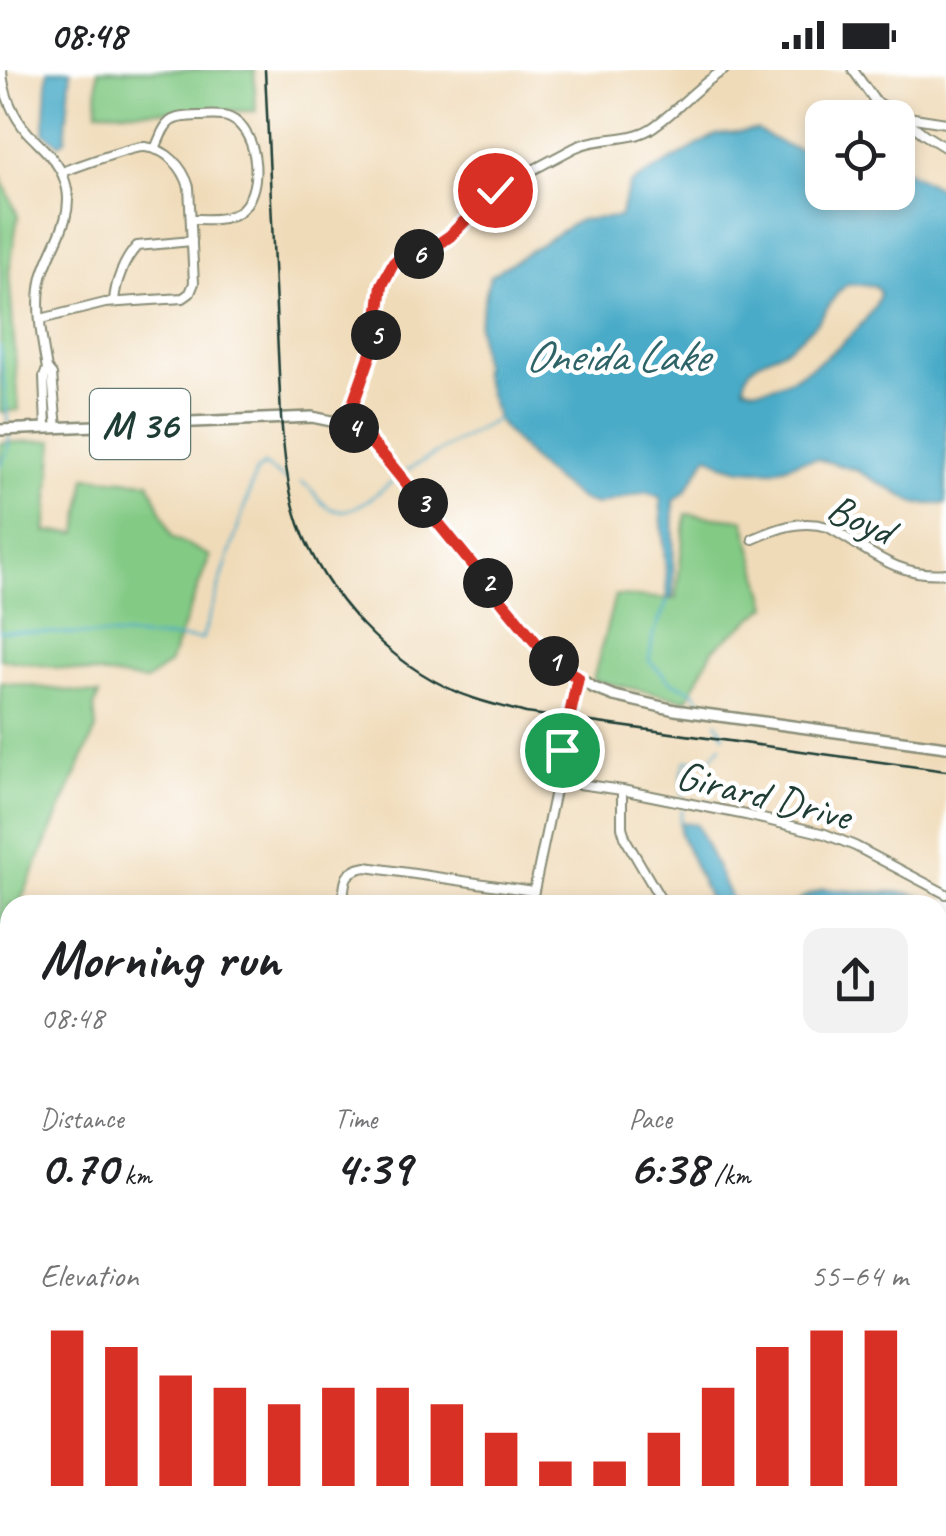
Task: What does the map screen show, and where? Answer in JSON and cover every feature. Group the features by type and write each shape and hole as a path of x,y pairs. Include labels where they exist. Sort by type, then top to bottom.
{"main road":[{"name":"M 36","path":"0,430 312,417 346,424"},
{"path":"346,424 369,440 386,459 537,644 578,678 614,696 657,707 946,746"}],"street":[{"path":"2,70 4,88 16,115 30,135 52,154 62,172 68,206 41,282 42,342 47,369 44,376 51,428"},
{"path":"346,424 375,342 382,285 398,259 437,245 495,190 574,148 648,130 724,70"},
{"path":"853,70 874,100"},
{"path":"156,150 166,124 176,117 228,117 251,140 254,182 249,202 224,218 191,219"},
{"path":"915,118 946,122"},
{"path":"915,128 946,148"},
{"path":"41,318 94,305 187,296 194,283 189,186 171,158 138,147 62,172"},
{"path":"114,302 114,290 137,246 192,241"},
{"name":"Boyd","path":"753,539 787,526 817,524 905,571 946,573"},
{"path":"533,895 578,678"},
{"name":"Girard Drive","path":"557,781 622,790 824,834 946,894"},
{"path":"622,790 626,840 658,895"},
{"path":"343,895 353,869 366,867 533,892"}],"green space":[{"path":"98,70 254,70 256,111 97,111"},
{"path":"0,175 18,216 9,272 19,410 0,412"},
{"path":"54,440 46,532 78,533 86,477 149,482 172,537 210,556 169,664 146,681 0,659 0,443"},
{"path":"686,514 744,520 768,606 713,649 687,700 593,680 615,596 676,599"},
{"path":"0,682 99,695 94,707 96,729 23,895 0,895"}],"water":[{"path":"48,70 71,70 65,140 59,144 44,133"},
{"name":"Oneida Lake","path":"757,130 786,146 805,150 805,210 915,210 915,175 946,192 946,504 917,504 856,470 818,459 775,470 755,470 723,464 708,455 685,492 674,501 673,596 668,600 660,497 646,492 596,505 581,500 541,469 497,419 483,376 478,327 490,276 579,220 619,217 630,184 717,134","holes":["848,284 875,286 880,293 861,325 823,359 779,384 744,386 754,365 804,335"]},
{"path":"680,822 697,825 729,895 707,895 680,834"},
{"path":"823,889 913,895 808,895"}],"waterway":[{"path":"0,346 8,424"},
{"path":"407,470 497,419"},
{"path":"0,465 8,450 9,434"},
{"path":"0,631 202,639 256,472 264,465 286,480"},
{"path":"301,482 324,504 342,511 361,505 394,480"},
{"path":"668,600 653,635 649,661 670,681 693,691 709,710"},
{"path":"717,722 724,735"},
{"path":"683,798 682,772 686,761 711,758 721,746"},
{"path":"680,822 682,809"}],"railway":[{"path":"265,70 281,417 289,484 310,551 362,624 433,680 467,696 526,713 946,771"}],"route":[{"path":"495,190 450,236 423,253 393,264 382,285 375,342 346,424 369,440 386,459 537,644 578,678 562,750"}]}
